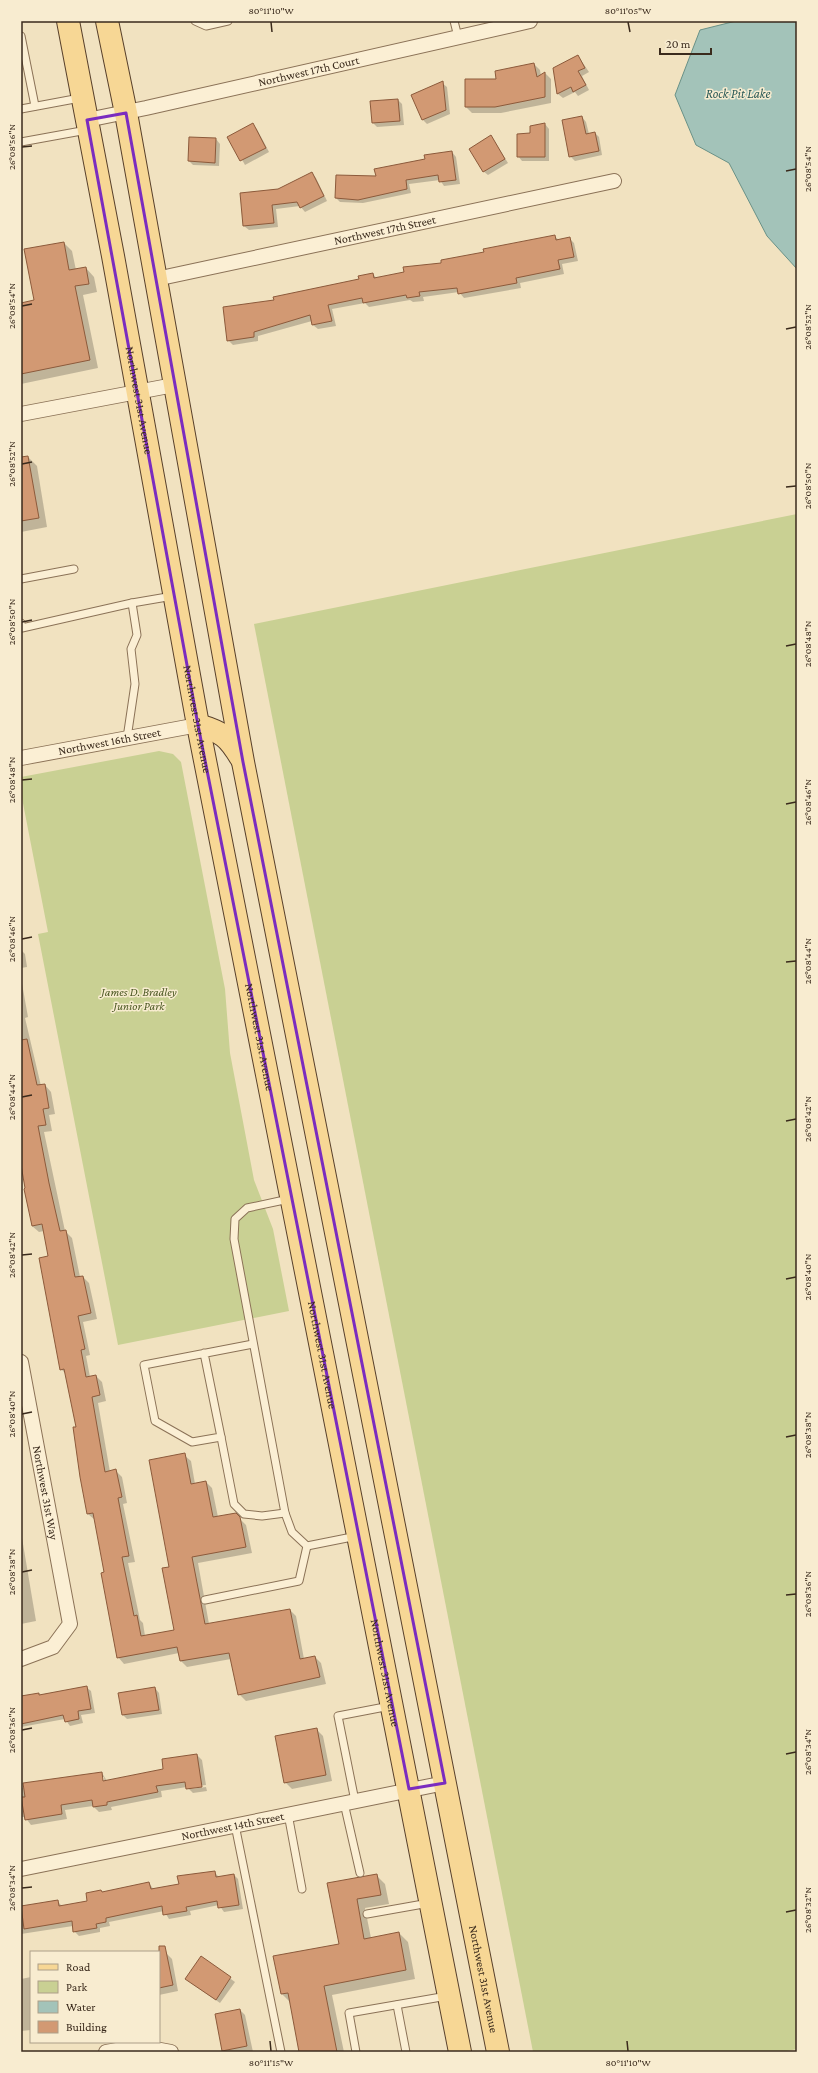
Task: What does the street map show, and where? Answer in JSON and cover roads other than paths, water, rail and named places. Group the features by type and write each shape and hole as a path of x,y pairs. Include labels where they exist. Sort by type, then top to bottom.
{"main road":[{"name":"Northwest 31st Avenue","path":"68,21 198,725 460,2052"},
{"name":"Northwest 31st Avenue","path":"107,21 126,113 243,762 498,2052"},
{"path":"198,725 215,730 230,740 243,762"}],"street":[{"name":"Northwest 17th Court","path":"88,125 126,113 530,21"},
{"name":"Northwest 17th Street","path":"156,279 614,181"},
{"path":"21,414 174,385"},
{"name":"Northwest 16th Street","path":"21,758 198,725"},
{"name":"Northwest 31st Way","path":"21,1362 70,1624 53,1647 21,1659"},
{"name":"Northwest 14th Street","path":"21,1869 445,1782"},
{"path":"106,2052 139,2046 171,2052"}],"lane":[{"path":"195,21 206,26 228,21"},
{"path":"454,21 458,37"},
{"path":"21,36 35,106"},
{"path":"21,109 83,98"},
{"path":"21,142 88,125"},
{"path":"21,579 74,569"},
{"path":"21,623 22,628 132,603 174,596"},
{"path":"127,738 135,684 131,649 137,635 132,603"},
{"path":"291,1199 247,1208 235,1219 234,1239 285,1513 292,1532 307,1546"},
{"path":"221,1437 192,1442 155,1421 144,1365 253,1344"},
{"path":"204,1353 234,1504 244,1514 262,1516 285,1513"},
{"path":"307,1546 358,1535"},
{"path":"205,1600 299,1581 307,1546"},
{"path":"360,1873 338,1716 392,1706"},
{"path":"288,1814 302,1889"},
{"path":"235,1825 281,2052"},
{"path":"367,1914 431,1902"},
{"path":"356,2052 349,2013 449,1996"},
{"path":"397,2005 406,2052"}],"water":[{"name":"Rock Pit Lake","path":"736,21 797,21 797,269 767,236 729,163 696,145 675,95 700,30"}],"park label":[{"name":"James D. Bradley Junior Park","path":"139,999"}]}
